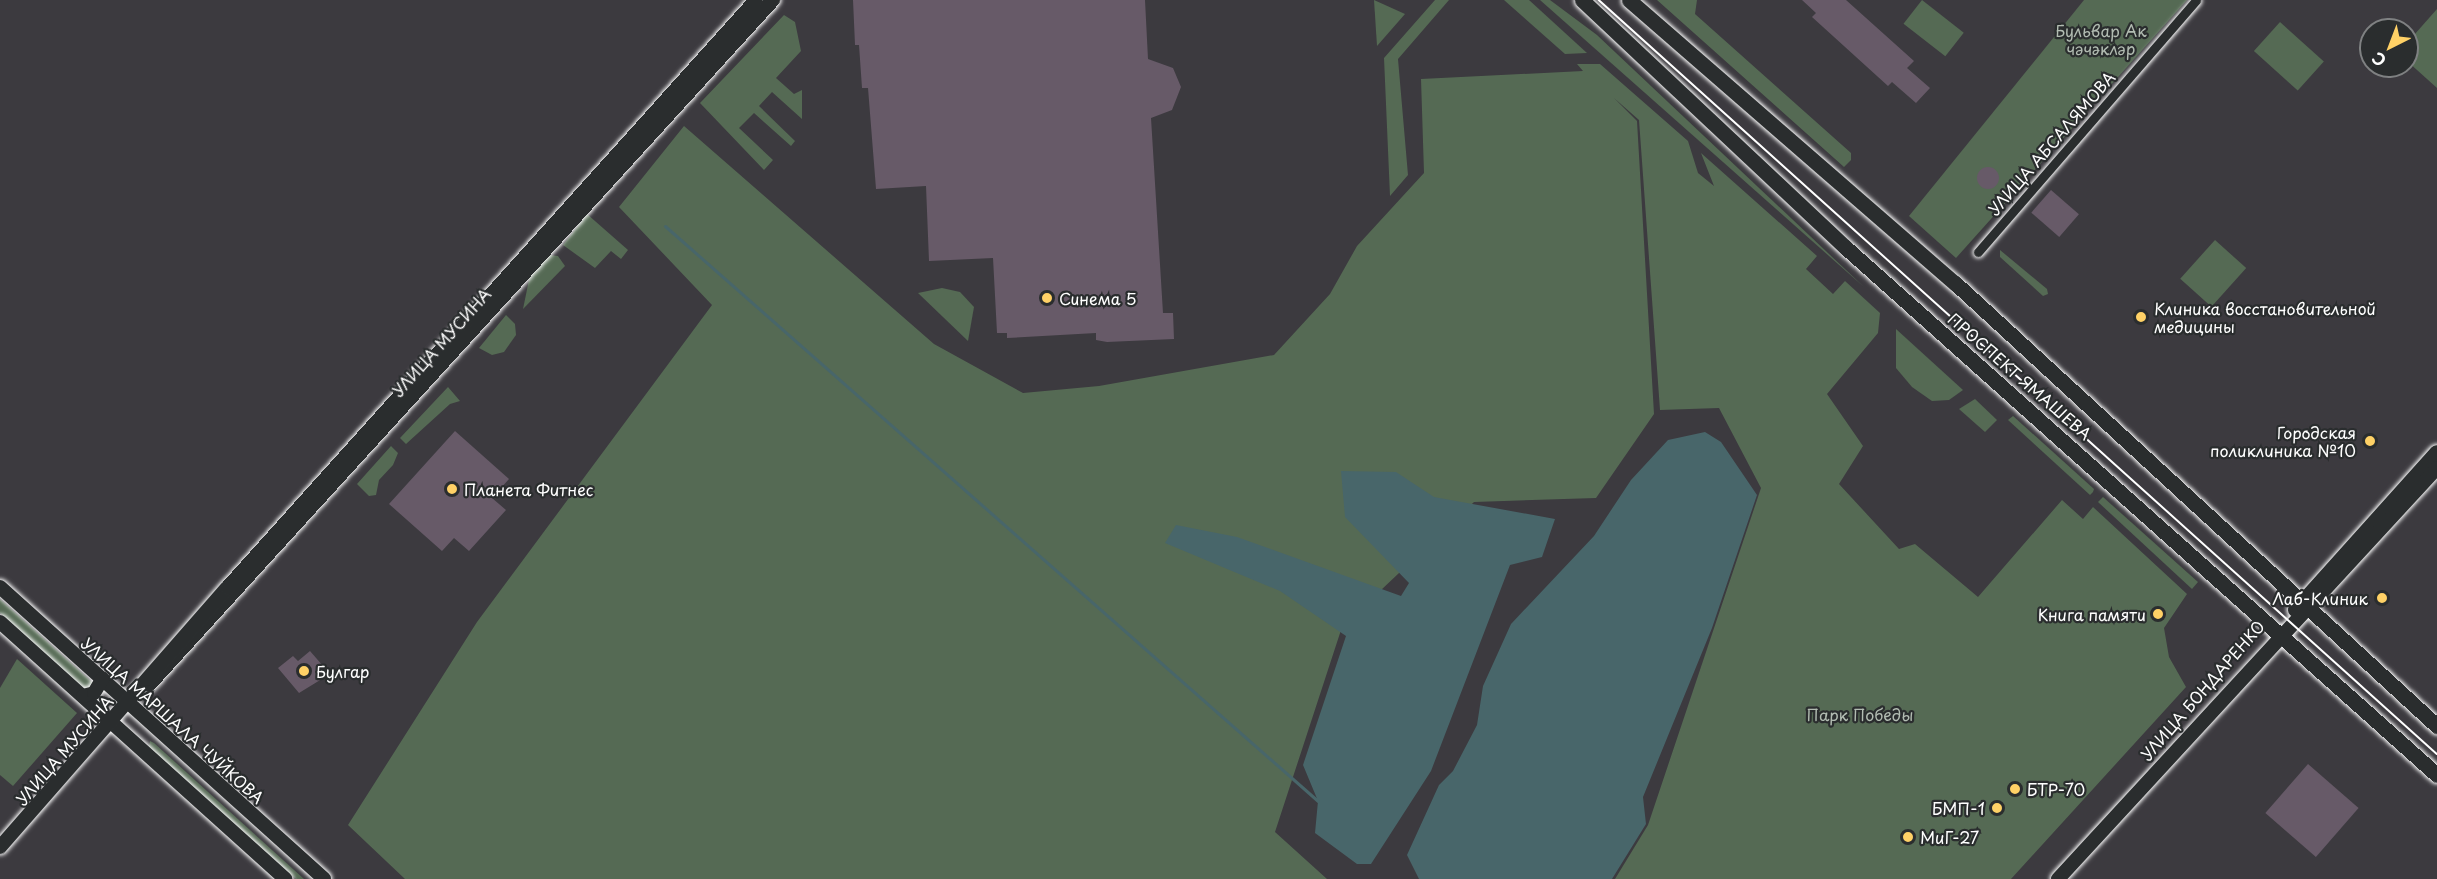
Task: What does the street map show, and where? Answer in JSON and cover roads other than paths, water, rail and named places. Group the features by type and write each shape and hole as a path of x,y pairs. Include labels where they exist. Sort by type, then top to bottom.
{"main road":[{"name":"ПРОСПЕКТ ЯМАШЕВА","path":"1582,0 1845,247 2437,775"},
{"name":"ПРОСПЕКТ ЯМАШЕВА","path":"1629,0 1955,283 2437,726"}],"street":[{"name":"УЛИЦА МУСИНА","path":"0,847 756,0"},
{"name":"УЛИЦА МУСИНА","path":"128,702 163,674 773,0"},
{"name":"УЛИЦА АБСАЛЯМОВА","path":"1978,252 2196,0"},
{"name":"УЛИЦА БОНДАРЕНКО","path":"2304,606 2437,452"},
{"name":"УЛИЦА БОНДАРЕНКО","path":"2058,879 2279,633 2437,468"},
{"name":"УЛИЦА МАРШАЛА ЧУЙКОВА","path":"0,586 324,879"},
{"path":"0,622 285,879"},
{"path":"82,696 94,693 103,678"}],"water":[{"path":"1705,432 1721,442 1757,495 1712,628 1643,797 1646,824 1612,879 1419,879 1407,855 1439,785 1453,771 1477,725 1483,686 1511,624 1594,536 1631,480 1668,440"},
{"path":"1341,471 1396,472 1434,497 1555,519 1542,557 1510,565 1431,771 1371,864 1357,864 1315,833 1318,801 1303,765 1346,636 1280,591 1165,543 1176,525 1237,537 1401,596 1409,583 1345,517"}],"waterway":[{"path":"665,226 1318,801"}],"tram line":[{"path":"1599,0 2437,754"}],"place":[{"name":"Синема 5","path":"1047,298"},
{"name":"Клиника восстановительной медицины","path":"2141,317"},
{"name":"Городская поликлиника №10","path":"2370,441"},
{"name":"Планета Фитнес","path":"452,489"},
{"name":"Лаб-Клиник","path":"2382,598"},
{"name":"Книга памяти","path":"2158,614"},
{"name":"Булгар","path":"304,671"},
{"name":"БТР-70","path":"2015,789"},
{"name":"БМП-1","path":"1997,808"},
{"name":"МиГ-27","path":"1908,837"}],"park label":[{"name":"Бульвар Ак чәчәкләр","path":"2101,39"},
{"name":"Парк Победы","path":"1860,714"}]}
